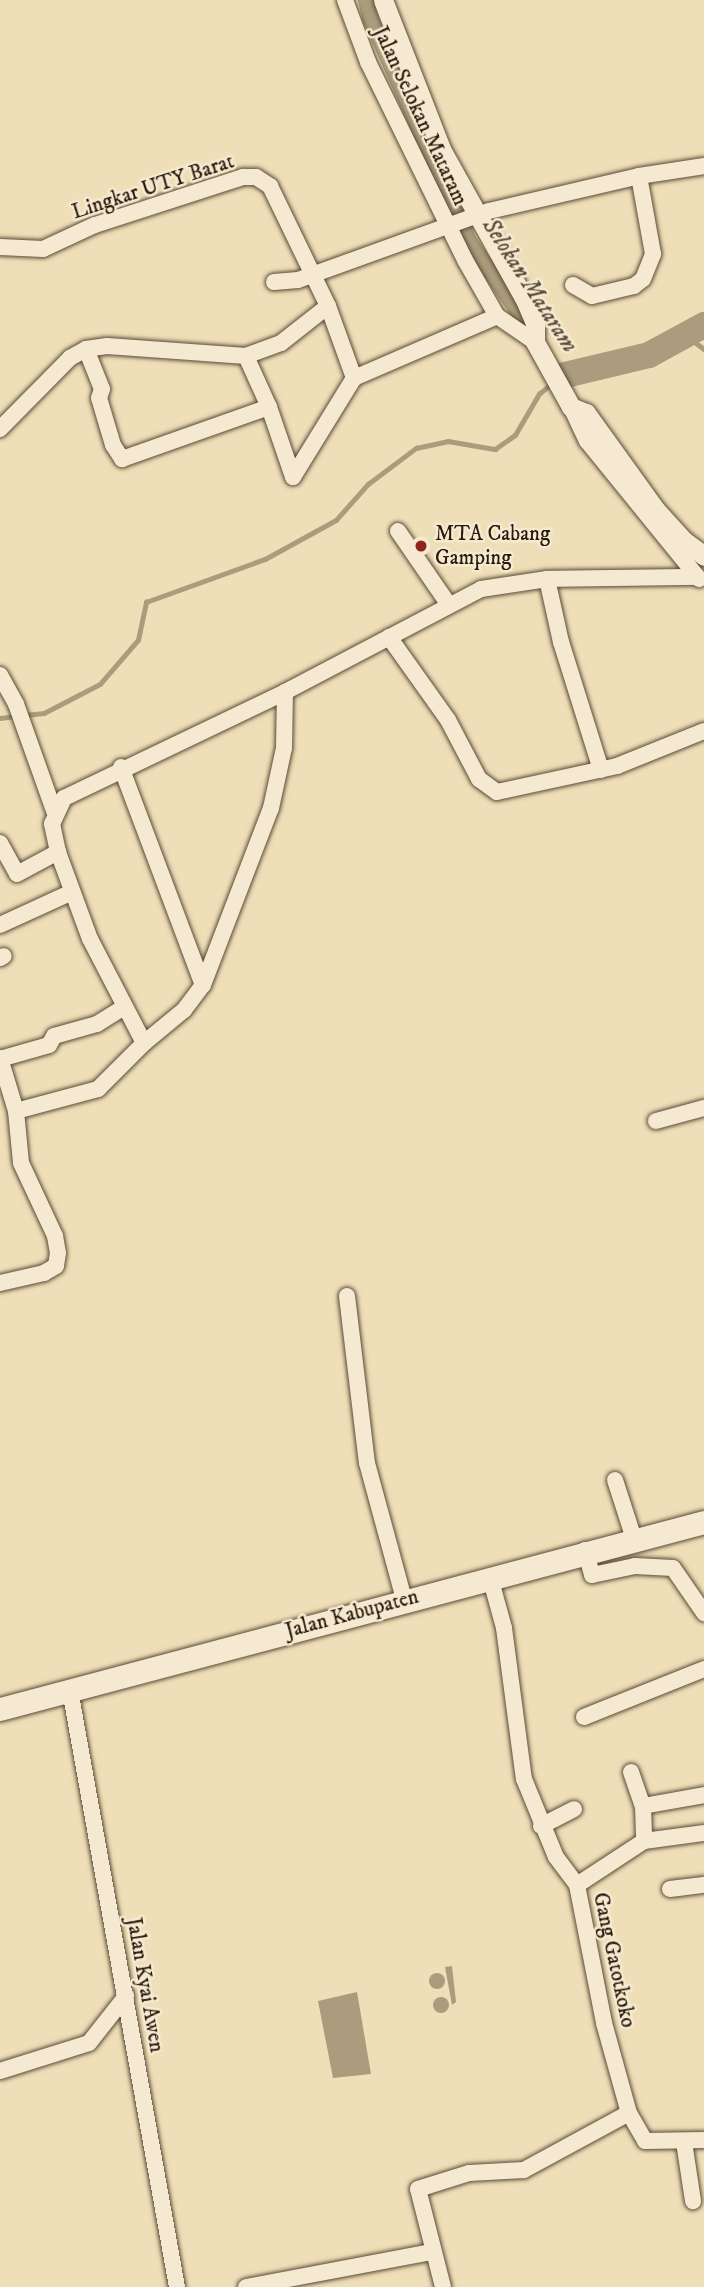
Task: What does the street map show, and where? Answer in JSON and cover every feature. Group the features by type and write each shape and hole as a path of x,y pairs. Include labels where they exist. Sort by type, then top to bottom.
{"main road":[{"name":"Jalan Kabupaten","path":"0,1709 585,1550 704,1522"}],"street":[{"name":"Jalan Selokan Mataram","path":"345,0 368,62 447,223 497,316 538,347 575,407 587,441 699,579"},
{"path":"383,0 429,122 473,216 531,313 538,347"},
{"path":"274,282 315,272 447,223 639,176 704,166"},
{"path":"573,285 592,296 635,286 643,279 653,254 639,176"},
{"name":"Lingkar UTY Barat","path":"0,247 43,248 95,225 243,177 256,177 270,186 315,272 354,378"},
{"path":"0,429 69,358 86,349 107,346 246,356 281,343 328,306"},
{"path":"246,356 269,407 293,477 354,378 497,316"},
{"path":"86,349 102,389 99,398 113,445 122,459 269,407"},
{"path":"575,407 654,509 704,556"},
{"path":"398,531 449,605"},
{"path":"547,579 561,642 601,770"},
{"path":"144,1043 124,1007 72,891 58,852 51,828 54,811 64,798 121,766 285,692 481,590 547,579 699,579"},
{"path":"388,637 449,720 474,772 489,789 507,791 601,770 704,731"},
{"path":"0,675 16,704 54,811"},
{"path":"16,1111 98,1089 144,1043 184,1010 203,985 271,807 284,748 285,692"},
{"path":"121,766 203,985"},
{"path":"0,844 17,874 58,852"},
{"path":"0,925 72,891"},
{"path":"0,1283 44,1273 56,1266 58,1254 55,1236 21,1163 16,1111 0,1058 48,1045 54,1036 97,1024 124,1007"},
{"path":"656,1121 704,1108"},
{"path":"347,1296 365,1453 404,1599"},
{"path":"615,1480 634,1539"},
{"path":"585,1550 592,1574 635,1566 673,1568 704,1613"},
{"name":"Gang Gatotkoko","path":"490,1577 504,1628 524,1779 541,1826 577,1885 604,2023 629,2113 645,2141 684,2142"},
{"path":"584,1717 704,1669"},
{"name":"Jalan Kyai Awen","path":"71,1690 177,2287"},
{"path":"631,1772 643,1806 644,1841"},
{"path":"643,1806 704,1795"},
{"path":"541,1826 574,1809"},
{"path":"577,1885 644,1841 704,1833"},
{"path":"670,1889 704,1885"},
{"path":"0,2071 89,2043 127,1996"},
{"path":"443,2287 431,2252 418,2189 469,2173 524,2170 629,2113"},
{"path":"693,2201 684,2142 704,2140"},
{"path":"246,2287 431,2252"}],"shaded area":[{"path":"452,1966 456,2002 452,2005 445,1967"},
{"path":"434,1973 440,1973 445,1981 443,1987 434,1989 429,1984 429,1978"},
{"path":"357,1992 371,2074 333,2078 318,2001"},
{"path":"438,1997 444,1997 449,2005 447,2011 438,2013 433,2008 433,2002"}],"waterway":[{"name":"Selokan Mataram","path":"366,0 370,18 469,241 532,332"},
{"path":"561,376 649,355 704,325"},
{"path":"686,335 704,349"},
{"path":"25,715 44,713 100,684 138,640 146,602 265,559 336,520 368,484 416,448 448,441 495,449 515,435 539,394 551,384"},
{"path":"0,718 17,716"}],"place":[{"name":"MTA Cabang Gamping","path":"421,546"}]}
